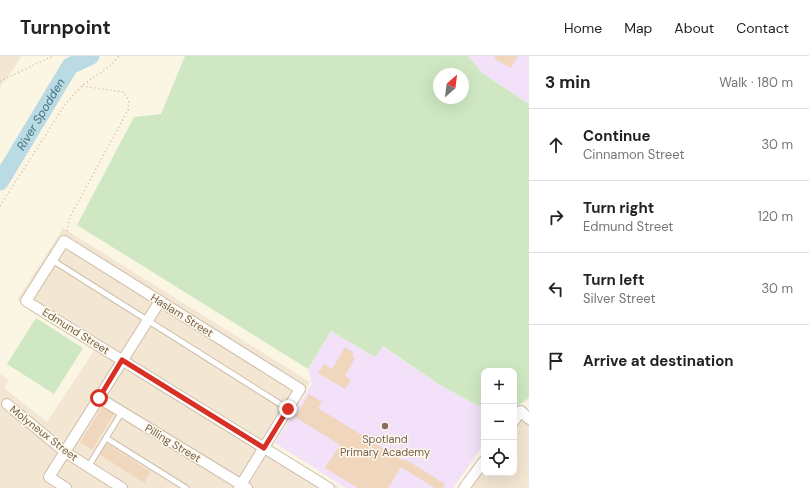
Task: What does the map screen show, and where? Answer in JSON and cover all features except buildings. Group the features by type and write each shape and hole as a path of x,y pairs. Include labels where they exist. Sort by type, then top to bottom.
{"street":[{"name":"Edmund Street","path":"64,241 26,301 329,488"},
{"name":"Haslam Street","path":"64,241 300,389 288,409"},
{"path":"66,488 49,477 160,301"},
{"name":"Pilling Street","path":"99,398 242,487"},
{"name":"Molyneux Street","path":"7,404 65,452 122,488"},
{"path":"242,487 288,409"},
{"path":"517,417 521,411 529,419"},
{"path":"464,488 481,465"}],"lane":[{"path":"52,260 288,409"},
{"path":"88,466 122,412"},
{"path":"106,438 186,488"}],"path":[{"path":"0,80 53,56"},
{"path":"0,206 66,103 82,86 110,66 118,56"},
{"path":"64,241 70,217 128,110 129,100 123,92 82,86"}],"shaded area":[{"path":"0,56 22,56 0,88"},
{"path":"468,56 529,56 529,104 482,73"},
{"path":"63,228 310,382 271,445 340,488 0,488 0,374 9,380 4,388 47,422 97,346 17,300"},
{"name":"Spotland Primary Academy","path":"331,331 375,357 382,346 440,385 481,407 481,448 453,488 346,488 275,443 312,384 308,369"},
{"path":"529,416 529,488 470,488 481,474 481,476 517,476 517,425 521,420"}],"green space":[{"path":"185,56 468,56 482,73 529,104 529,398 517,406 517,368 481,368 481,407 440,385 383,346 375,357 331,331 308,369 77,225 134,117 161,114"},
{"path":"36,318 83,348 54,394 7,364"}],"waterway":[{"name":"River Spodden","path":"0,182 70,66 91,56"}],"place":[{"name":"Spotland Primary Academy","path":"385,426"}],"route":[{"path":"99,398 122,360 264,448 288,409"}]}
